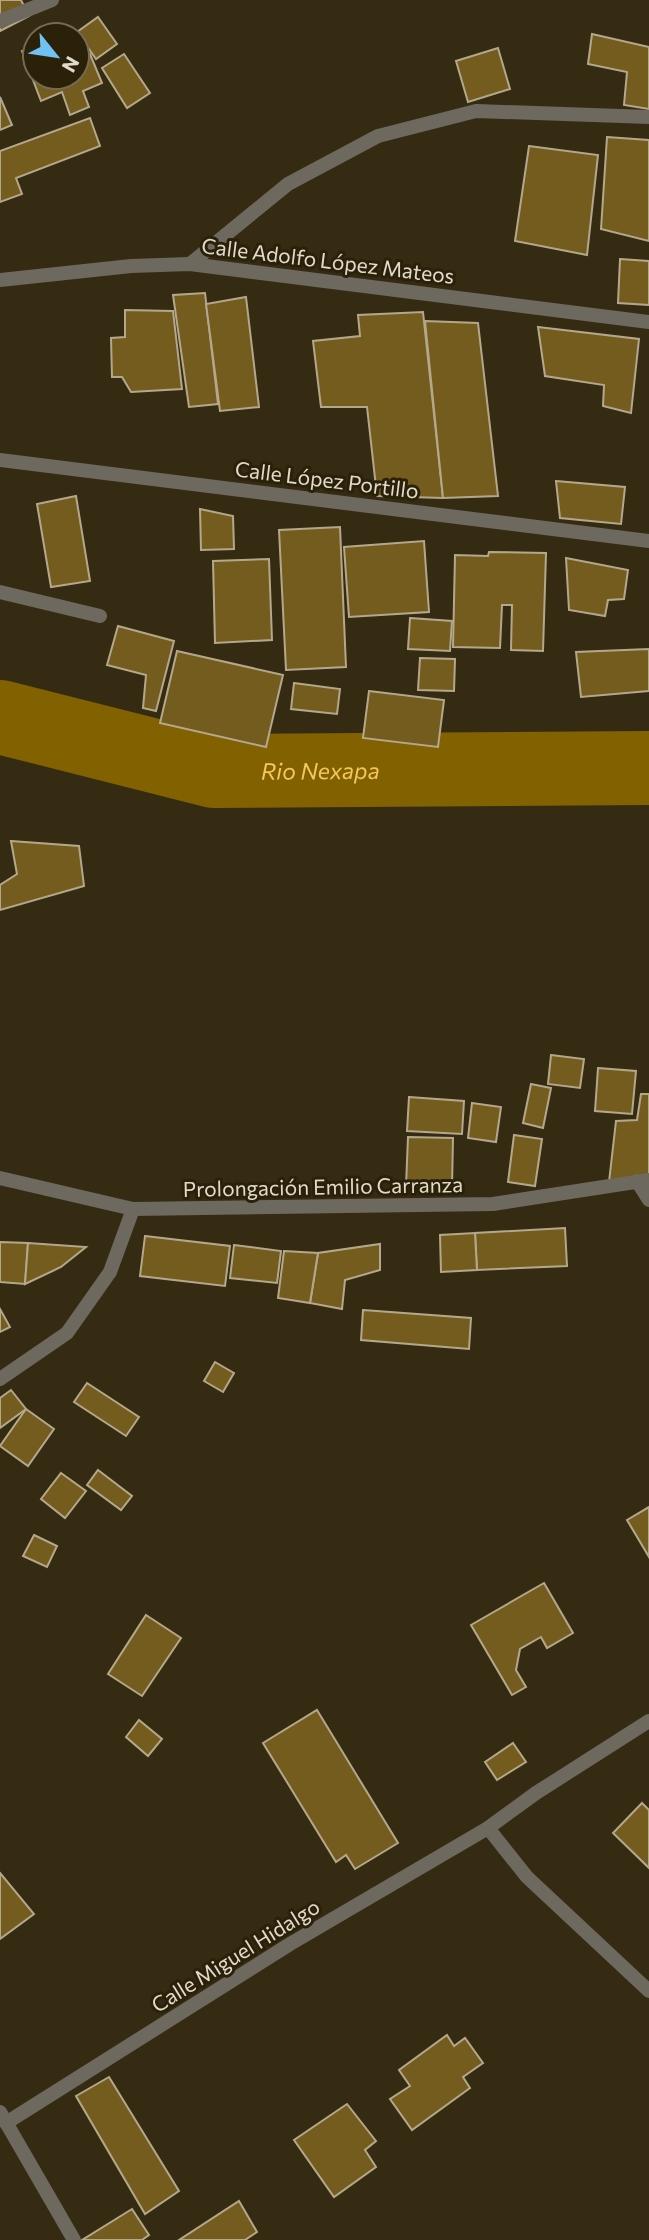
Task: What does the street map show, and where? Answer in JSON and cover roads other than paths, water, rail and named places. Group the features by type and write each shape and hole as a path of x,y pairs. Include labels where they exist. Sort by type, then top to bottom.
{"street":[{"path":"0,21 52,0"},
{"path":"190,264 289,184 378,136 476,111 649,117"},
{"name":"Calle Adolfo López Mateos","path":"0,280 131,266 190,264 649,322"},
{"name":"Calle López Portillo","path":"0,460 649,541"},
{"path":"0,592 100,616"},
{"name":"Prolongación Emilio Carranza","path":"0,1178 133,1209 493,1204 643,1180"},
{"path":"643,1180 649,1200"},
{"path":"0,1379 67,1333 110,1272 133,1209"},
{"name":"Calle Miguel Hidalgo","path":"3,2117 488,1828 536,1793 649,1721"},
{"path":"488,1828 527,1877 649,1991"},
{"path":"3,2117 74,2240"}],"waterway":[{"name":"Rio Nexapa","path":"0,717 214,771 649,768"}]}
